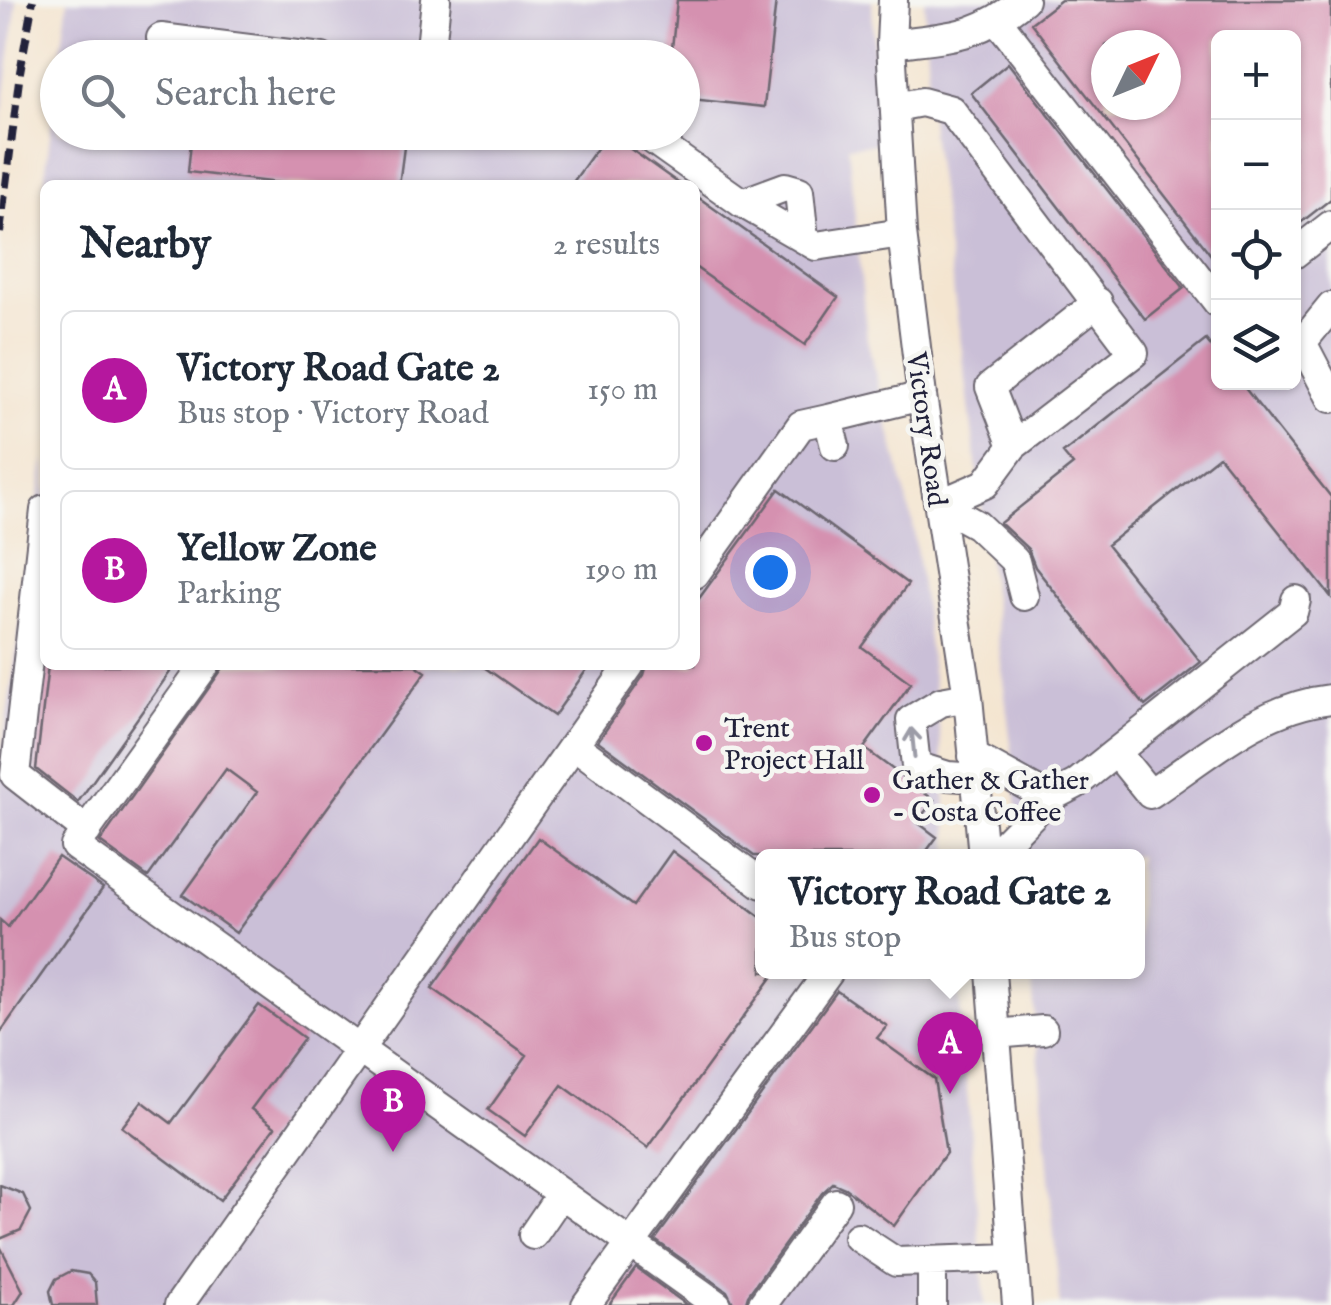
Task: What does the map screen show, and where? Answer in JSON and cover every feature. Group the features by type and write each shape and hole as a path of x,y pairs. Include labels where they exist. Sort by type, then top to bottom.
{"street":[{"path":"432,40 436,0"},
{"name":"Victory Road","path":"893,0 891,44 902,232 922,396 968,696 982,849"},
{"path":"891,44 969,34 998,21 1024,0"},
{"path":"998,21 1216,300"},
{"path":"161,38 177,40"},
{"path":"894,107 922,102 951,110 1134,353 1014,446 985,484 939,504"},
{"path":"667,150 742,203 816,246 902,232"},
{"path":"742,203 785,187 799,191 804,239"},
{"path":"1301,250 1327,237"},
{"path":"1014,446 990,387 1098,302"},
{"path":"1331,307 1305,339 1304,346 1331,398"},
{"path":"700,567 801,425 831,432 922,396"},
{"path":"939,504 977,525 1015,562 1024,596"},
{"path":"40,553 14,775 86,831"},
{"path":"999,849 1049,798 1076,784 1292,612 1296,600"},
{"path":"202,670 76,846 717,1305"},
{"path":"179,1305 626,670"},
{"path":"968,696 941,702 911,720 916,766 948,776 975,767 1049,798"},
{"path":"1116,752 1150,794 1258,720 1301,702 1331,699"},
{"path":"574,745 755,879"},
{"path":"586,1305 824,979"},
{"path":"991,979 1017,1305"},
{"path":"995,1034 1043,1030"},
{"path":"533,1236 561,1194"},
{"path":"762,1305 836,1203"},
{"path":"858,1237 896,1262 1012,1258"},
{"path":"932,1262 932,1305"}],"shaded area":[{"path":"0,0 17,0 0,133"},
{"path":"68,0 872,0 876,144 848,146 867,339 913,524 940,734 949,849 755,849 755,979 958,979 985,1305 0,1305 0,764 40,488 40,670 700,670 700,180 44,180 48,150 700,150 700,40 62,40"},
{"path":"924,0 1331,0 1331,1305 1060,1305 1032,979 1145,979 1145,849 1020,849 1012,752 931,132"}],"building":[{"path":"677,0 776,0 764,107 700,100 700,40 673,40"},
{"path":"1061,0 1331,0 1331,199 1301,223 1301,30 1211,30 1211,255 1106,120 1181,120 1181,30 1091,30 1091,100 1031,23"},
{"path":"1008,63 1184,288 1145,319 971,93"},
{"path":"190,150 404,150 400,180 254,180 188,172"},
{"path":"596,150 632,150 674,180 575,180"},
{"path":"700,199 838,297 805,345 700,271"},
{"path":"1206,340 1211,346 1211,390 1246,390 1331,497 1331,597 1219,456 1107,545 1201,662 1145,706 1035,567 1028,549 1000,523 1073,465 1063,453"},
{"path":"779,489 908,584 862,647 911,683 864,748 934,800 917,822 937,837 928,849 755,849 754,856 598,741 646,670 700,670 700,597"},
{"path":"47,670 171,670 78,802 36,769"},
{"path":"221,670 426,672 236,933 183,895 257,792 226,769 148,877 100,842"},
{"path":"488,670 586,670 554,716"},
{"path":"538,838 633,906 672,851 755,913 755,979 771,979 648,1148 562,1085 525,1136 488,1110 527,1055 432,988"},
{"path":"58,857 103,888 0,1033 0,920 8,927"},
{"path":"837,991 887,1026 877,1038 934,1079 946,1153 894,1226 833,1183 748,1295 745,1305 734,1305 727,1291 655,1240"},
{"path":"259,1005 304,1038 251,1109 275,1127 220,1200 122,1127 142,1101 171,1123"},
{"path":"0,1185 23,1194 31,1211 21,1230 0,1239"},
{"path":"0,1246 23,1291 14,1305 0,1305"},
{"path":"636,1268 687,1305 609,1305"},
{"path":"71,1271 88,1274 95,1282 97,1305 53,1305 50,1291 56,1279"}],"railway":[{"path":"0,233 33,0"}],"place":[{"name":"Trent Project Hall","path":"704,743"},
{"name":"Gather & Gather - Costa Coffee","path":"872,795"},
{"name":"Victory Road Gate 2","path":"950,1094"},
{"name":"Yellow Zone","path":"393,1152"}]}
